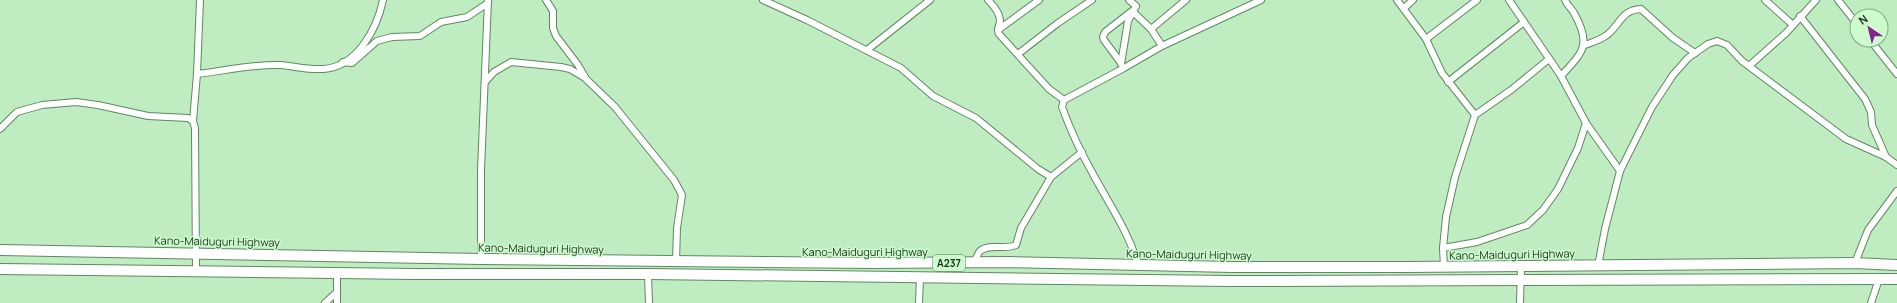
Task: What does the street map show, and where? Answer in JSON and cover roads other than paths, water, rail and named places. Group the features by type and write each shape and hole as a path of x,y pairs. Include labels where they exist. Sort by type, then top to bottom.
{"highway":[{"name":"Kano-Maiduguri Highway","path":"0,250 481,259 872,263 974,262 1232,267 1444,267 1520,265 1598,266 1855,263 1897,265"},
{"name":"A237","path":"0,269 196,272 648,274 1231,281 1897,279"}],"street":[{"path":"196,272 195,124 193,121 197,74 200,0"},
{"path":"197,74 279,65 324,69 343,62 356,53 375,28 383,0"},
{"path":"546,0 553,11 553,28 556,36 578,65 585,78"},
{"path":"763,0 807,20 901,68 939,100 951,104 976,118 1038,169 1051,177"},
{"path":"867,50 930,0"},
{"path":"988,0 999,14 1000,20 998,30"},
{"path":"998,30 1039,0"},
{"path":"1018,54 1058,23 1092,0"},
{"path":"1129,0 1162,46"},
{"path":"1123,66 1125,33 1134,9 1140,0"},
{"path":"1151,29 1186,0"},
{"path":"1138,264 1123,226 1092,174 1082,152 1062,107 1064,100 1123,66 1162,46 1261,0"},
{"path":"1397,0 1426,39 1442,73 1448,82 1463,98 1475,115"},
{"path":"1404,8 1413,0"},
{"path":"1426,39 1477,0"},
{"path":"1510,0 1548,59 1561,76 1586,123 1620,171"},
{"path":"1561,76 1579,56 1584,45 1579,24 1565,0"},
{"path":"1765,0 1793,25"},
{"path":"1749,66 1793,25 1816,0"},
{"path":"1838,0 1849,14"},
{"path":"343,62 352,63 377,41 392,37 420,36 441,22 467,17 488,1"},
{"path":"481,259 488,1"},
{"path":"1123,66 1104,40 1103,35 1134,9"},
{"path":"1584,45 1597,41 1609,34 1629,11 1641,9 1673,38 1695,53"},
{"path":"1800,16 1865,99 1871,112 1872,125 1886,157"},
{"path":"1448,82 1524,22"},
{"path":"998,30 1049,89 1064,100"},
{"path":"1598,266 1605,229 1620,171 1652,107 1673,74 1688,58 1708,44 1717,41 1727,46 1749,66 1846,139 1886,157 1897,165"},
{"path":"1876,48 1897,74"},
{"path":"1444,267 1443,248 1447,210 1455,177 1475,115 1511,90 1548,59"},
{"path":"485,82 494,72 511,62 562,67 570,69 585,78 615,107 674,180 682,195 677,228 676,261"},
{"path":"0,129 17,112 42,105 76,102 98,105 148,116 188,118 193,121"},
{"path":"1443,248 1477,242 1526,225 1543,210 1558,189 1578,148 1586,123"},
{"path":"974,262 980,251 988,247 1011,248 1016,245 1021,228 1051,177 1082,152"},
{"path":"1855,263 1868,230 1897,191"},
{"path":"1520,265 1520,303"},
{"path":"337,273 337,303"},
{"path":"648,274 649,303"},
{"path":"919,303 920,277"},
{"path":"1871,303 1879,279"},
{"path":"325,303 337,292"}]}
